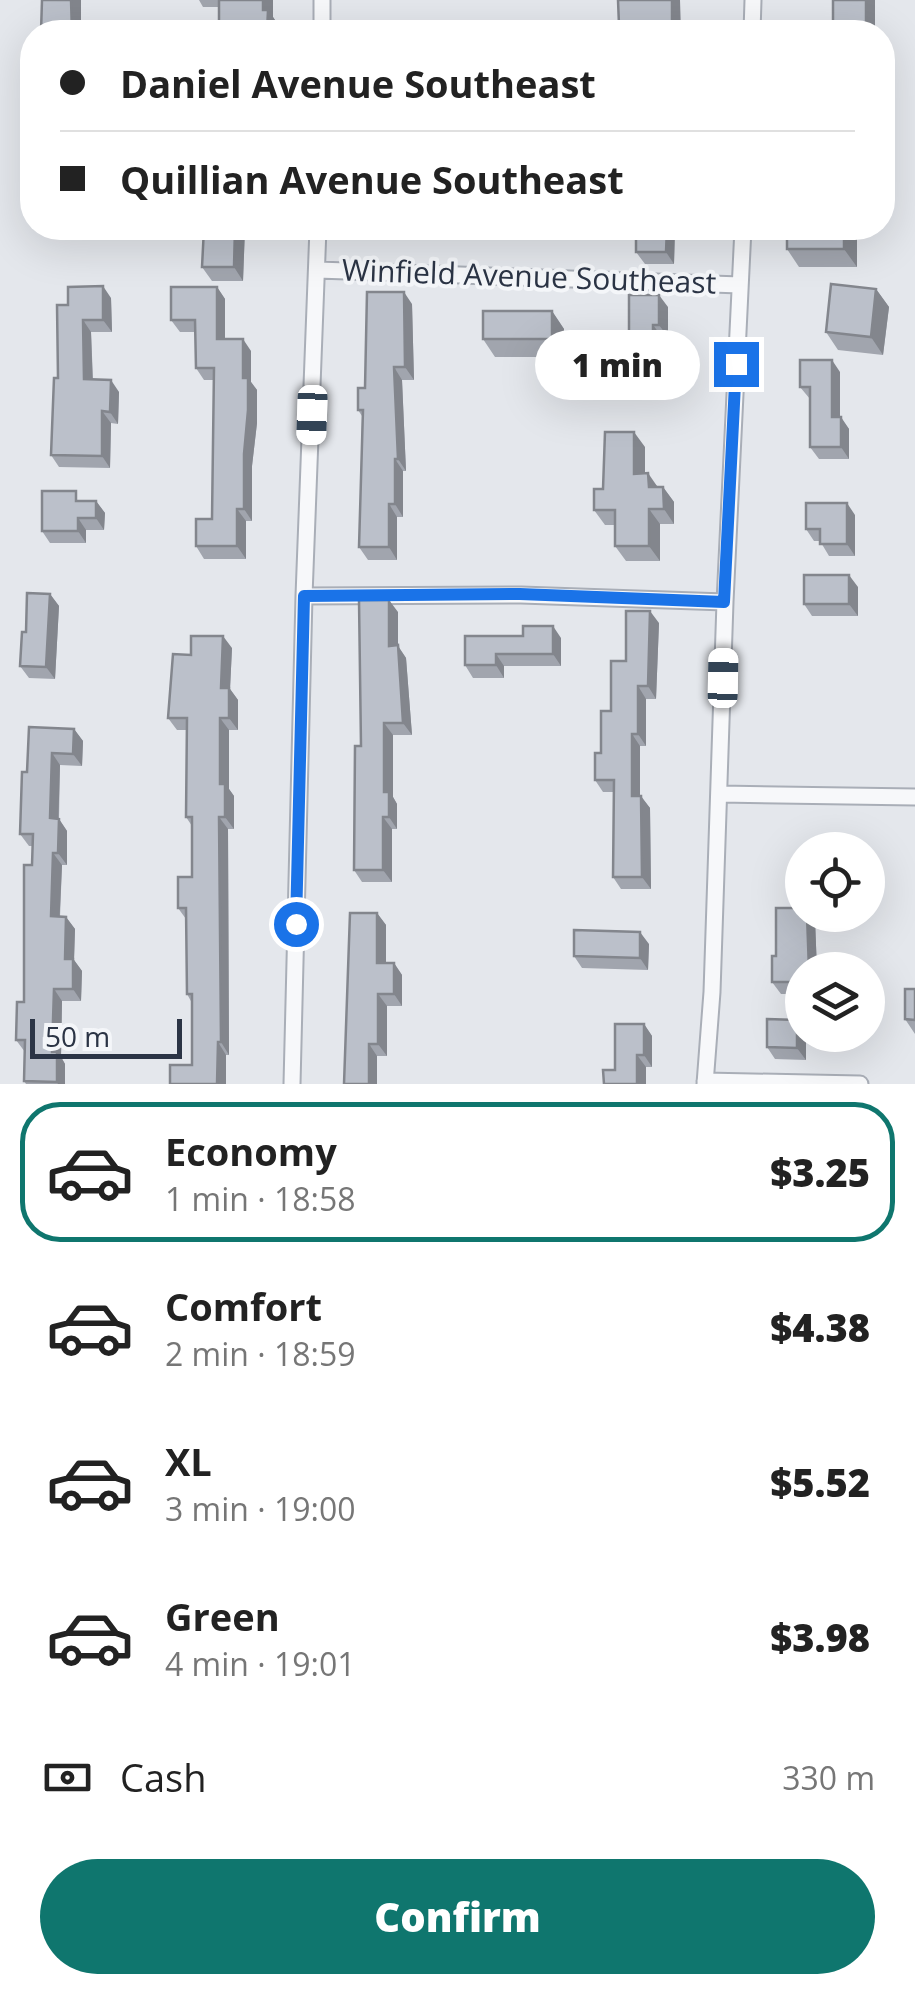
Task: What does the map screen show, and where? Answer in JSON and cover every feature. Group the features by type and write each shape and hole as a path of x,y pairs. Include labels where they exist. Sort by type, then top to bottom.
{"street":[{"path":"292,1084 304,596 318,240"},
{"path":"742,240 705,1082 860,1084"},
{"name":"Winfield Avenue Southeast","path":"318,270 740,285"},
{"path":"304,596 520,594 724,602"},
{"path":"720,794 915,797"}],"building":[{"path":"42,0 71,0 72,20 41,20"},
{"path":"219,0 263,0 263,10 268,10 268,20 219,20"},
{"path":"618,0 672,0 672,20 619,20"},
{"path":"833,0 866,0 866,20 833,20"},
{"path":"203,240 235,240 234,267 202,267"},
{"path":"636,240 666,240 666,252 636,252"},
{"path":"787,240 844,240 844,249 787,249"},
{"path":"831,284 876,289 871,337 826,332"},
{"path":"103,286 103,320 83,320 84,379 111,380 110,412 102,411 102,456 51,455 54,378 58,378 57,305 68,305 68,287"},
{"path":"171,287 217,287 217,339 243,339 248,410 244,509 237,509 237,546 196,546 196,519 212,519 214,368 196,368 195,320 171,320"},
{"path":"367,292 404,292 405,367 394,367 398,459 395,504 389,504 389,547 359,547 363,410 358,410 358,388 365,388"},
{"path":"629,295 659,295 659,325 653,325 653,377 626,377"},
{"path":"483,311 552,311 552,339 483,339"},
{"path":"800,360 832,360 832,417 841,417 841,447 810,447 810,387 800,387"},
{"path":"605,432 634,432 634,474 648,473 649,487 663,487 664,509 649,509 649,546 615,546 615,510 594,510 594,489 603,489"},
{"path":"42,491 76,491 76,501 96,501 96,518 78,518 78,531 42,531"},
{"path":"806,503 847,503 847,544 820,544 820,529 806,529"},
{"path":"804,575 849,575 849,604 804,604"},
{"path":"27,593 50,594 46,667 20,666"},
{"path":"359,600 389,600 389,646 398,645 403,723 384,723 384,792 389,792 389,817 383,817 383,870 354,870 355,746 361,746"},
{"path":"626,611 650,611 648,686 638,686 638,734 632,734 632,796 641,796 642,877 613,877 614,780 595,780 595,753 601,753 601,711 611,711 611,661 626,661"},
{"path":"523,626 553,626 553,654 496,654 496,665 465,665 465,636 523,636"},
{"path":"191,636 223,636 221,688 229,688 229,718 220,718 220,784 225,784 225,817 219,817 221,1042 217,1084 170,1084 170,1065 192,1065 186,908 178,908 178,877 192,877 192,817 186,817 187,718 168,718 173,654 191,655"},
{"path":"29,727 74,729 73,754 52,753 50,818 59,819 58,853 53,853 51,916 66,917 65,959 73,959 73,989 54,989 52,1052 57,1052 57,1082 24,1081 25,1040 16,1040 17,1002 24,1002 24,865 32,865 33,834 20,834 22,772 27,772"},
{"path":"776,908 785,908 785,932 808,932 808,952 785,952 785,982 772,982 772,956 776,956"},
{"path":"350,913 377,913 377,963 394,963 394,994 378,994 378,1044 369,1044 369,1084 344,1084"},
{"path":"574,930 640,932 640,958 574,956"},
{"path":"905,989 915,989 915,1020 905,1019"},
{"path":"767,1019 785,1020 785,1048 767,1047"},
{"path":"615,1024 644,1024 644,1055 637,1055 637,1084 604,1084 603,1070 615,1070"}],"route":[{"path":"296,924 304,596 520,594 724,602 736,364"}]}
